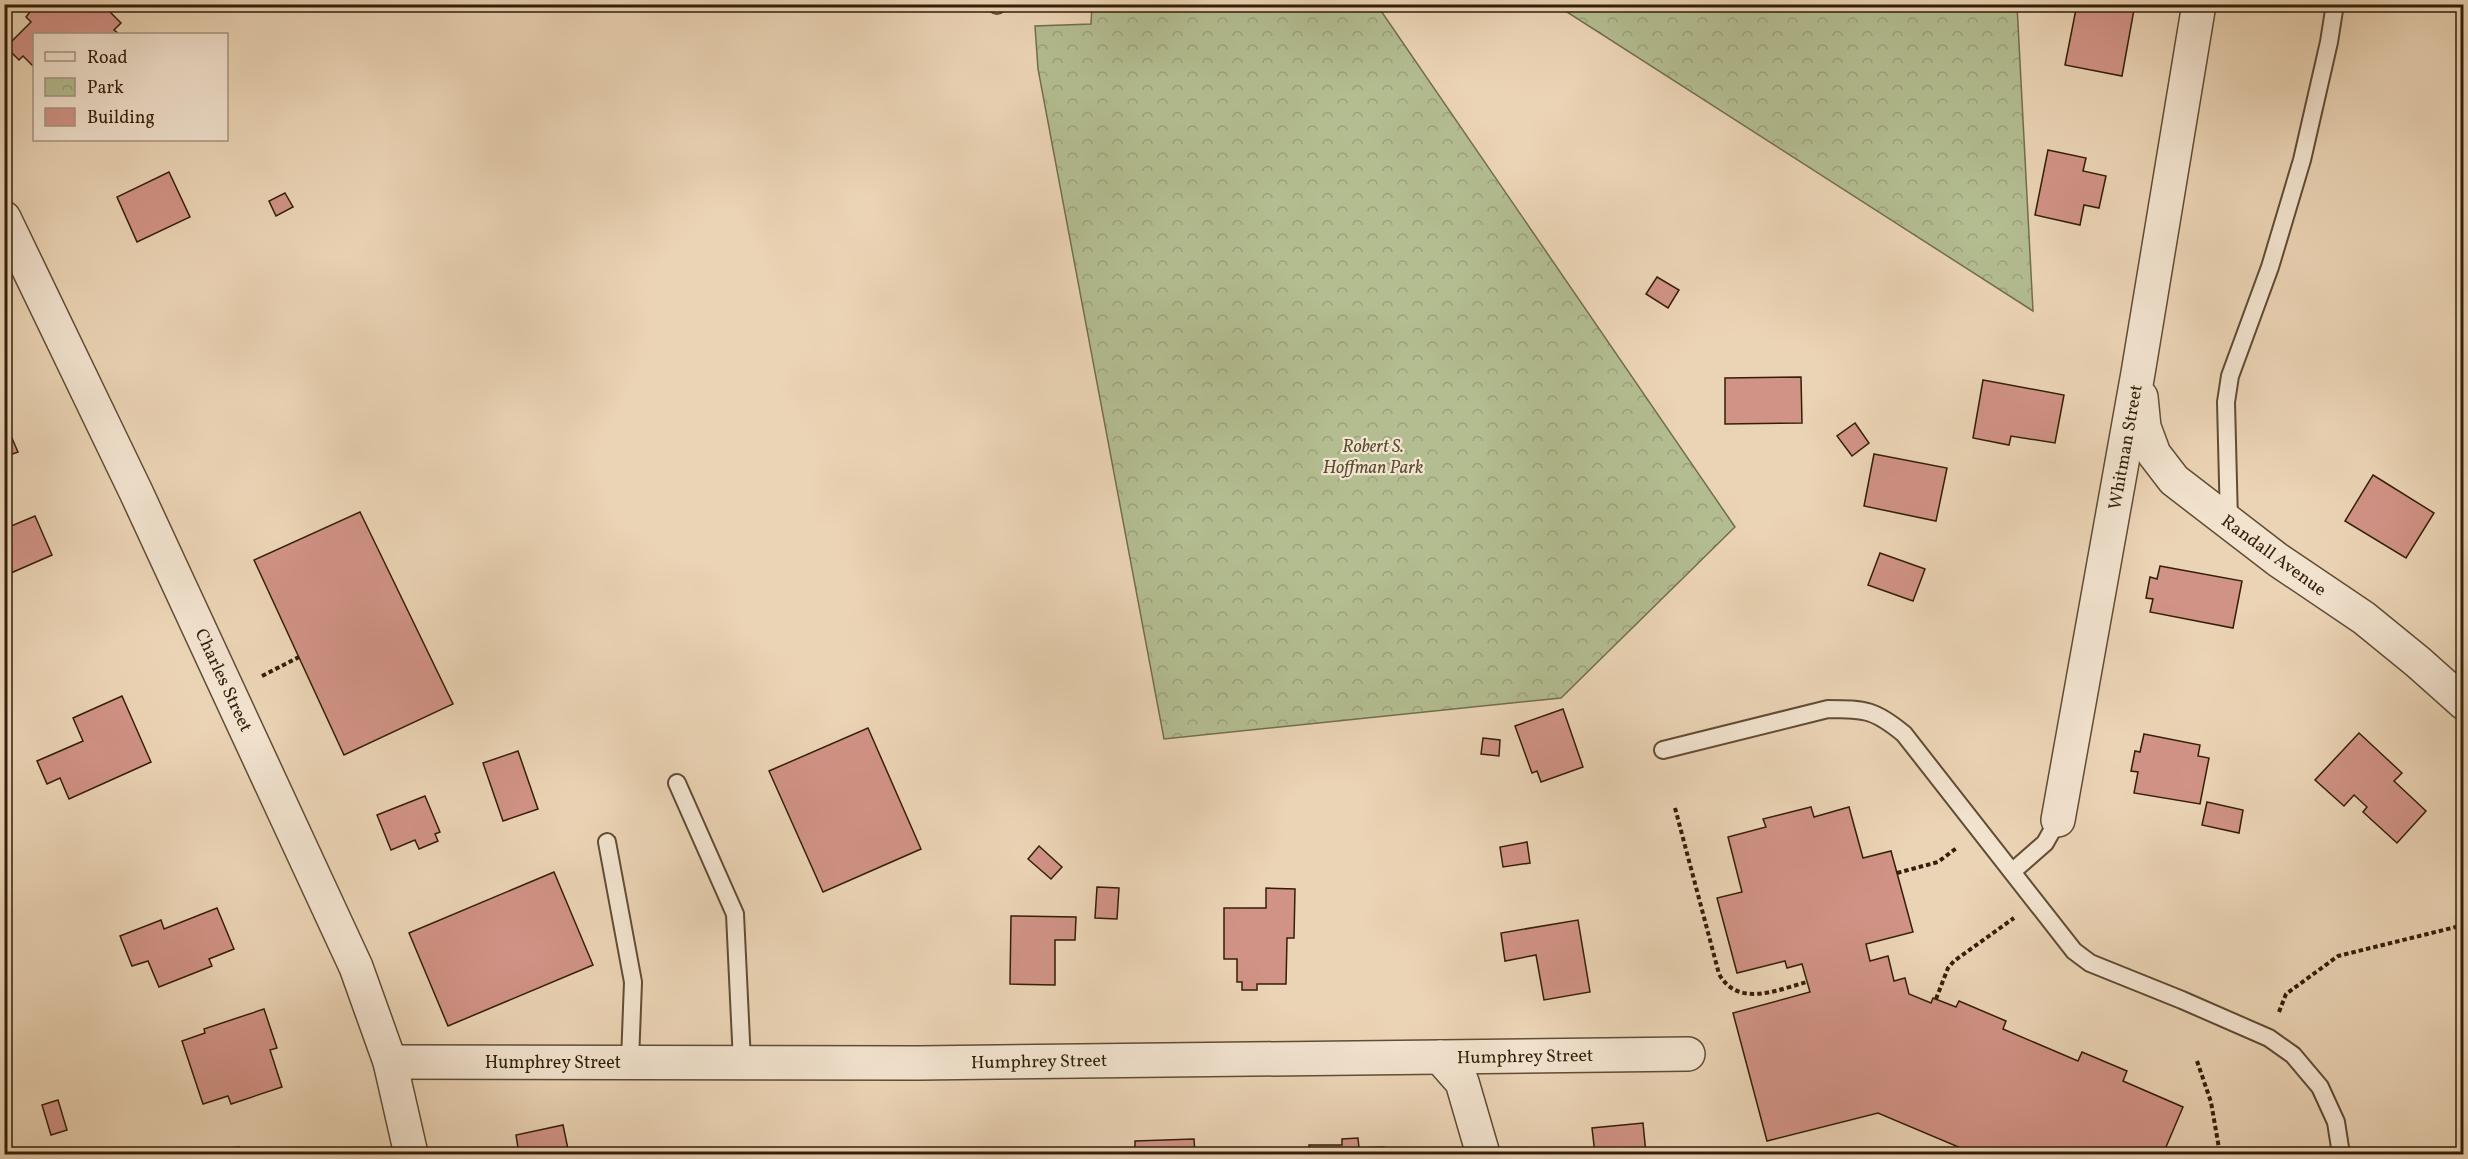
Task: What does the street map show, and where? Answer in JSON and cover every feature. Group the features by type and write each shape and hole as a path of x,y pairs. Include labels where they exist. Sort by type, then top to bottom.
{"street":[{"name":"Whitman Street","path":"2058,820 2138,373 2199,4"},
{"name":"Charles Street","path":"4,218 140,502 356,967 390,1062 411,1155"},
{"name":"Randall Avenue","path":"2138,373 2144,427 2154,454 2174,480 2278,560 2364,618 2463,703"},
{"name":"Humphrey Street","path":"390,1062 919,1063 1688,1054"},
{"path":"1440,1058 1462,1082 1483,1155"}],"lane":[{"path":"2229,523 2226,402 2230,376 2270,267 2302,160 2329,42 2335,4"},
{"path":"1663,750 1828,709 1856,709 1882,716 1904,734 2074,951 2090,963 2269,1038 2293,1056 2320,1087 2336,1122 2341,1155"},
{"path":"677,783 735,914 742,1062"},
{"name":"Whitman Street","path":"2013,871 2045,843 2058,820"},
{"path":"607,842 633,982 630,1061"}],"path":[{"path":"1675,808 1719,974 1724,983 1732,990 1745,994 1758,994 1807,982"},
{"path":"1897,873 1938,862 1980,830"},
{"path":"1936,999 1954,961 2036,901"},
{"path":"2269,1038 2286,994 2338,956 2463,926"},
{"path":"2198,1061 2211,1102 2220,1155"}],"green space":[{"name":"Robert S. Hoffman Park","path":"1092,5 1377,5 1735,527 1561,698 1164,739 1038,69 1035,26 1091,24"},
{"path":"1556,5 2017,5 2033,311"}],"building":[{"path":"36,4 102,4 121,23 114,30 118,33 33,33 33,66 23,56 19,60 6,47 31,22 26,17"},
{"path":"2077,4 2135,4 2122,76 2065,65"},
{"path":"2048,150 2086,158 2083,171 2106,176 2099,208 2084,205 2080,225 2035,215"},
{"path":"169,172 190,217 137,242 117,197"},
{"path":"285,193 293,207 276,216 269,201"},
{"path":"1657,277 1679,290 1668,308 1646,294"},
{"path":"1801,377 1802,423 1725,424 1725,378"},
{"path":"1983,380 2064,395 2055,443 2011,436 2009,445 1973,438"},
{"path":"4,420 18,452 4,457"},
{"path":"1855,423 1869,443 1852,456 1837,436"},
{"path":"1874,454 1947,468 1936,521 1864,506"},
{"path":"2373,475 2434,513 2406,558 2345,521"},
{"path":"360,512 453,704 344,755 254,560"},
{"path":"35,516 52,555 4,576 4,529"},
{"path":"1880,553 1925,569 1913,601 1868,585"},
{"path":"2160,566 2242,581 2233,628 2150,612 2153,599 2146,598 2150,577 2157,579"},
{"path":"122,696 151,762 69,799 60,778 47,784 37,761 83,741 73,718"},
{"path":"1563,709 1583,767 1541,782 1537,771 1532,773 1515,726"},
{"path":"868,728 921,849 823,892 769,771"},
{"path":"2359,733 2402,773 2394,781 2426,811 2397,843 2363,812 2367,807 2354,795 2344,806 2315,780"},
{"path":"2144,734 2200,745 2198,756 2209,758 2200,804 2134,793 2138,772 2131,771 2135,751 2140,752"},
{"path":"1483,738 1500,740 1499,756 1481,754"},
{"path":"518,751 538,809 503,821 483,763"},
{"path":"425,796 440,832 435,834 438,841 419,849 415,840 391,850 377,815"},
{"path":"2207,802 2243,810 2239,833 2202,825"},
{"path":"1811,807 1814,817 1849,807 1863,858 1891,851 1913,932 1866,944 1870,961 1888,956 1894,981 1905,978 1909,994 1931,1003 1933,998 1956,1007 1959,1001 2006,1021 2003,1029 2078,1061 2082,1052 2127,1071 2123,1081 2183,1107 2163,1154 1975,1154 1878,1113 1767,1141 1733,1013 1810,992 1802,964 1787,968 1785,961 1737,973 1717,898 1742,892 1728,837 1766,827 1763,819"},
{"path":"1527,842 1530,863 1503,867 1500,847"},
{"path":"1039,846 1062,867 1051,879 1028,859"},
{"path":"554,872 593,965 448,1026 409,933"},
{"path":"1097,887 1119,888 1117,919 1095,918"},
{"path":"1266,888 1295,889 1294,938 1287,938 1286,984 1257,984 1257,990 1242,990 1242,982 1237,982 1237,959 1224,959 1224,908 1266,908"},
{"path":"217,908 234,949 209,959 212,966 159,987 148,961 132,966 120,936 161,920 164,929"},
{"path":"1011,916 1076,917 1075,940 1055,940 1055,985 1010,984"},
{"path":"1578,920 1590,992 1544,1000 1536,955 1505,961 1501,933"},
{"path":"264,1009 277,1048 270,1050 282,1087 231,1104 228,1096 203,1104 182,1041 205,1033 204,1029"},
{"path":"58,1100 67,1130 51,1135 42,1105"},
{"path":"1643,1123 1646,1154 1595,1154 1592,1128"},
{"path":"563,1125 569,1154 519,1154 516,1135"},
{"path":"1358,1138 1359,1148 1384,1147 1384,1154 1309,1154 1309,1145 1342,1145 1342,1139"},
{"path":"1194,1139 1195,1154 1135,1154 1135,1141"},
{"path":"239,1147 240,1154 212,1154 212,1149"},
{"path":"1059,1148 1059,1154 1022,1154 1022,1149"}]}
